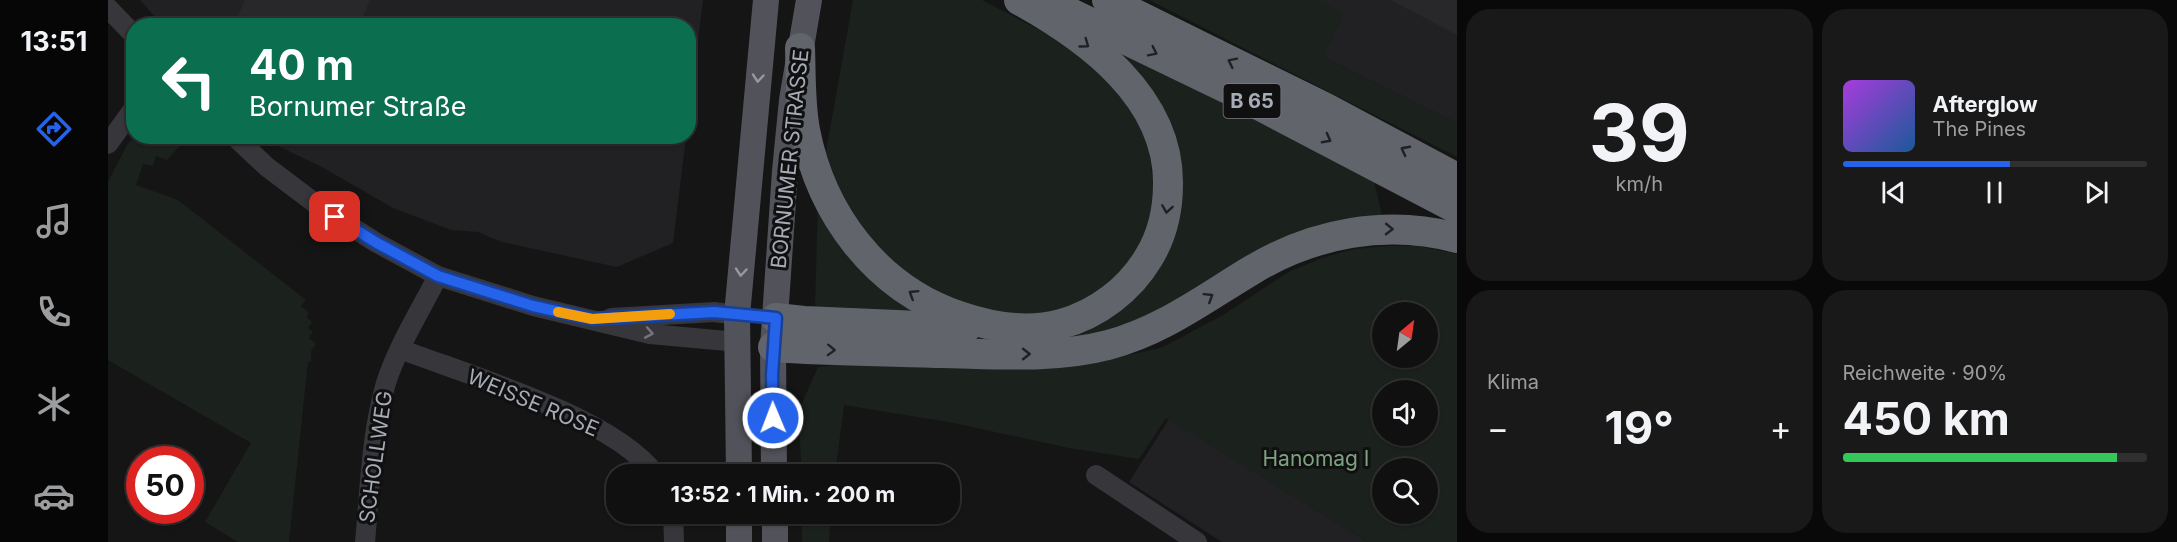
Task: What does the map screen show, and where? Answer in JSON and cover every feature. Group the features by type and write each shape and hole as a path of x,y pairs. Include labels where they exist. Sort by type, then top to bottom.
{"highway":[{"path":"774,332 804,321 1026,330 1062,324 1091,312 1115,297 1129,285 1146,262 1164,224 1168,198 1168,170 1164,144 1153,117 1137,93 1093,49 1042,13 1019,0"},
{"name":"B 65","path":"1043,0 1228,88 1457,209"},
{"name":"B 65","path":"1107,0 1326,108 1457,178"},
{"path":"800,48 801,104 814,165 826,197 841,224 859,248 883,273 938,309 973,321 1026,330"},
{"path":"774,332 994,354 1078,351 1133,338 1157,327 1253,269 1285,252 1316,241 1378,229 1413,230 1457,238"}],"main road":[{"name":"BORNUMER STRASSE","path":"739,464 737,315 766,0"},
{"name":"BORNUMER STRASSE","path":"774,464 774,332 785,171 800,48 809,0"},
{"path":"737,315 774,332"},
{"path":"738,342 774,332"},
{"path":"739,524 739,542"},
{"path":"775,524 775,542"}],"street":[{"path":"108,8 126,27"},
{"path":"108,144 126,119"},
{"path":"243,144 267,167 320,207 377,243 438,276 533,306 650,334 738,342"},
{"name":"SCHOLLWEG","path":"365,542 377,423 387,382 400,349 438,276"},
{"path":"592,319 714,312 737,315"},
{"name":"WEISSE ROSE","path":"400,349 543,402 620,442 648,464"},
{"path":"1096,475 1197,542"},
{"path":"673,524 674,542"}],"shaded area":[{"path":"140,0 703,0 696,58 696,18 156,18"},
{"path":"1209,0 1457,0 1457,123 1323,57"},
{"path":"274,144 685,144 673,243 617,267 502,242 478,232 451,230 393,208 322,167"},
{"path":"1169,419 1368,542 1222,542 1129,482"}],"green space":[{"path":"853,0 982,0 1061,41 1117,89 1148,139 1155,203 1141,247 1107,287 1073,305 1044,313 1026,315 966,306 905,273 863,231 843,198 825,157"},
{"path":"1149,0 1318,0 1344,14 1323,57 1457,123 1457,157"},
{"path":"1109,46 1373,177 1383,219 1341,221 1293,233 1257,250 1157,319 1065,342 815,334 1039,339 1073,331 1177,213"},
{"path":"182,144 167,160 156,156 153,166 143,164 136,185 178,200 306,300 301,306 309,313 306,317 312,322 308,328 313,332 309,338 316,344 311,351 311,361 308,362 289,542 238,542 205,522 251,443 108,360 108,182 127,145"},
{"path":"818,199 925,314 815,309"},
{"name":"Hanomag I","path":"1388,246 1418,246 1457,254 1457,542 1368,542 1166,418 1139,459 1069,448 954,423 844,405 836,464 801,464 798,412 818,367 835,365 1077,365 1133,354 1163,347 1223,315 1290,271 1322,258 1354,249"},
{"path":"802,524 830,524 829,542 802,542"}],"building":[{"path":"245,0 370,0 362,18 237,18"},
{"path":"1391,0 1457,0 1457,35"}],"slow traffic":[{"path":"558,312 592,319 670,314"}],"route":[{"path":"335,217 438,276 533,306 592,319 714,312 776,318 772,375 773,418"}]}
